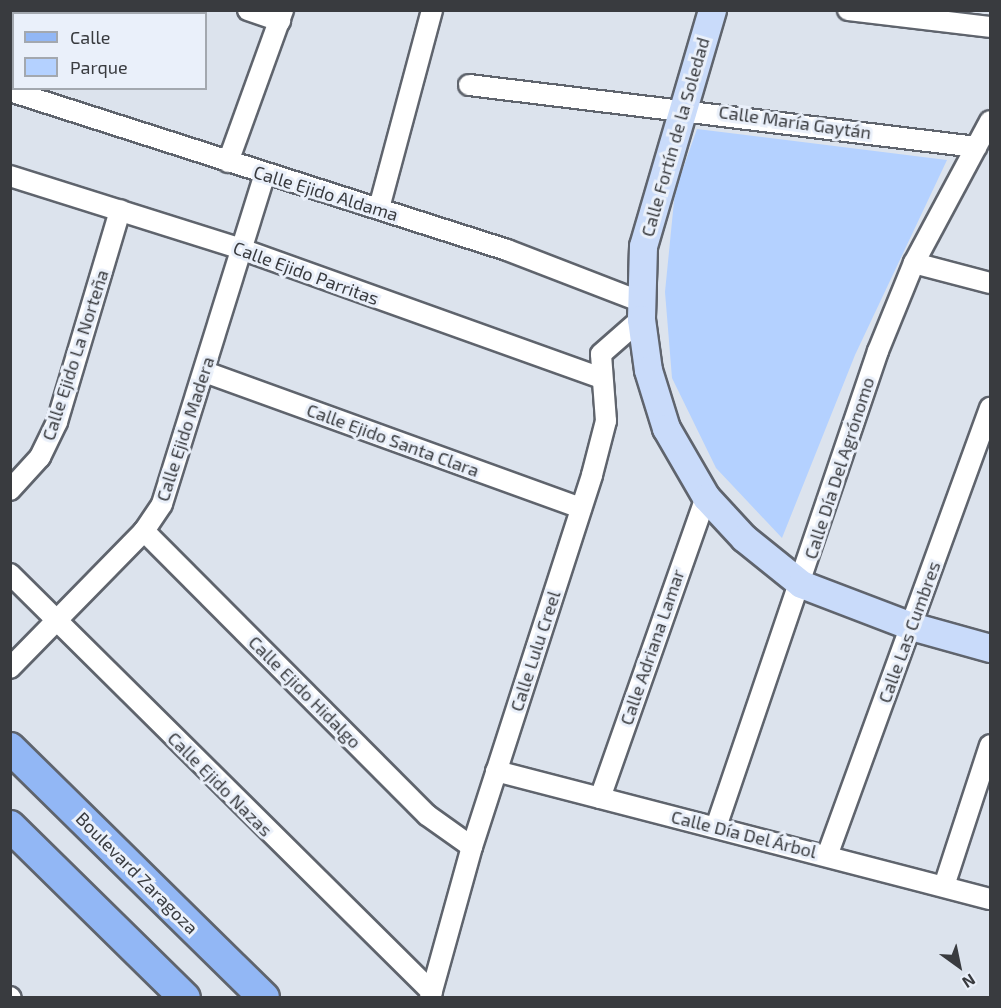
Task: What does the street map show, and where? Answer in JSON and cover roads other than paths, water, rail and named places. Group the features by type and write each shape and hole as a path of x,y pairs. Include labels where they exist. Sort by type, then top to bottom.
{"main road":[{"name":"Boulevard Zaragoza","path":"10,748 264,998"},
{"path":"10,826 185,998"}],"street":[{"path":"228,162 282,16 248,10"},
{"path":"379,208 432,10"},
{"name":"Calle Fortín de la Soledad","path":"712,10 680,107 643,246 640,310 648,370 666,428 706,497 744,538 801,584 911,626 990,648"},
{"path":"848,10 990,27"},
{"name":"Calle María Gaytán","path":"469,85 680,107 976,147"},
{"name":"Calle Ejido Aldama","path":"17,91 265,174 379,208 640,310"},
{"name":"Calle Día Del Agrónomo","path":"717,826 801,584 878,351 914,263 990,121"},
{"name":"Calle Ejido Madera","path":"10,668 144,531 173,476 265,174"},
{"name":"Calle Ejido Parritas","path":"10,176 241,249 599,377"},
{"name":"Calle Ejido La Norteña","path":"10,490 40,457 57,422 120,210"},
{"path":"914,263 990,283"},
{"name":"Calle Lulu Creel","path":"431,995 472,847 581,508 606,421 599,377 606,346 640,310"},
{"name":"Calle Ejido Santa Clara","path":"205,372 581,508"},
{"name":"Calle Las Cumbres","path":"827,855 990,408"},
{"name":"Calle Adriana Lamar","path":"600,798 706,497"},
{"name":"Calle Ejido Hidalgo","path":"144,531 427,814 472,847"},
{"name":"Calle Ejido Nazas","path":"10,574 431,995"},
{"path":"944,886 990,746"},
{"name":"Calle Día Del Árbol","path":"496,771 990,898"}]}
